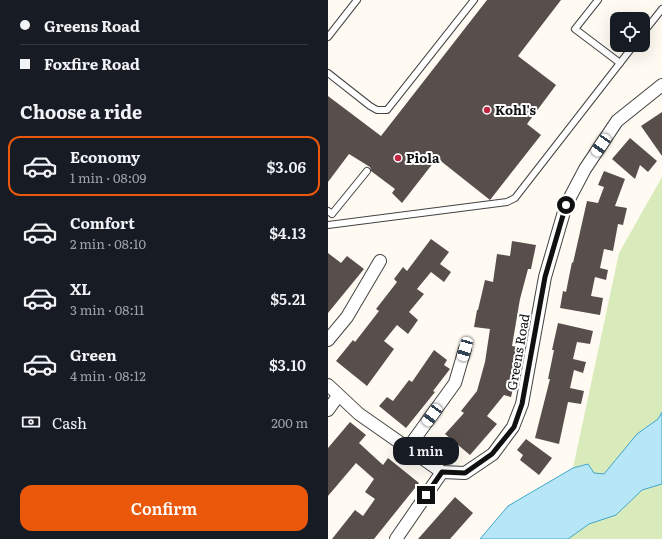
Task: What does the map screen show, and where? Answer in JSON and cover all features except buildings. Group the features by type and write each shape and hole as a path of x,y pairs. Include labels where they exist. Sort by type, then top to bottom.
{"street":[{"name":"Greens Road","path":"442,472 465,473 492,454 514,427 522,404 545,277 566,205 585,169 617,121 662,85"},
{"path":"328,340 347,317 380,261"},
{"path":"408,448 455,383 465,349"},
{"path":"328,385 338,396 359,414 442,472 396,539"},
{"path":"328,410 338,396"}],"lane":[{"path":"328,37 357,0"},
{"path":"328,73 370,106 377,110 387,110 474,0"},
{"path":"598,0 575,29 620,63"},
{"path":"650,24 662,9"},
{"path":"367,171 330,213 331,225 507,202 515,198 629,52"}],"green space":[{"path":"662,177 662,539 480,539 508,506 573,468 619,253"}],"water":[{"path":"662,412 662,484 642,490 616,515 589,524 568,539 480,539 508,506 573,468 588,464 594,473 604,474 637,434 658,419"}],"place":[{"name":"Kohl's","path":"487,110"},
{"name":"Piola","path":"398,158"}],"route":[{"path":"426,495 442,472 465,473 492,454 514,427 522,404 532,356 545,277 553,245 566,205"}]}
